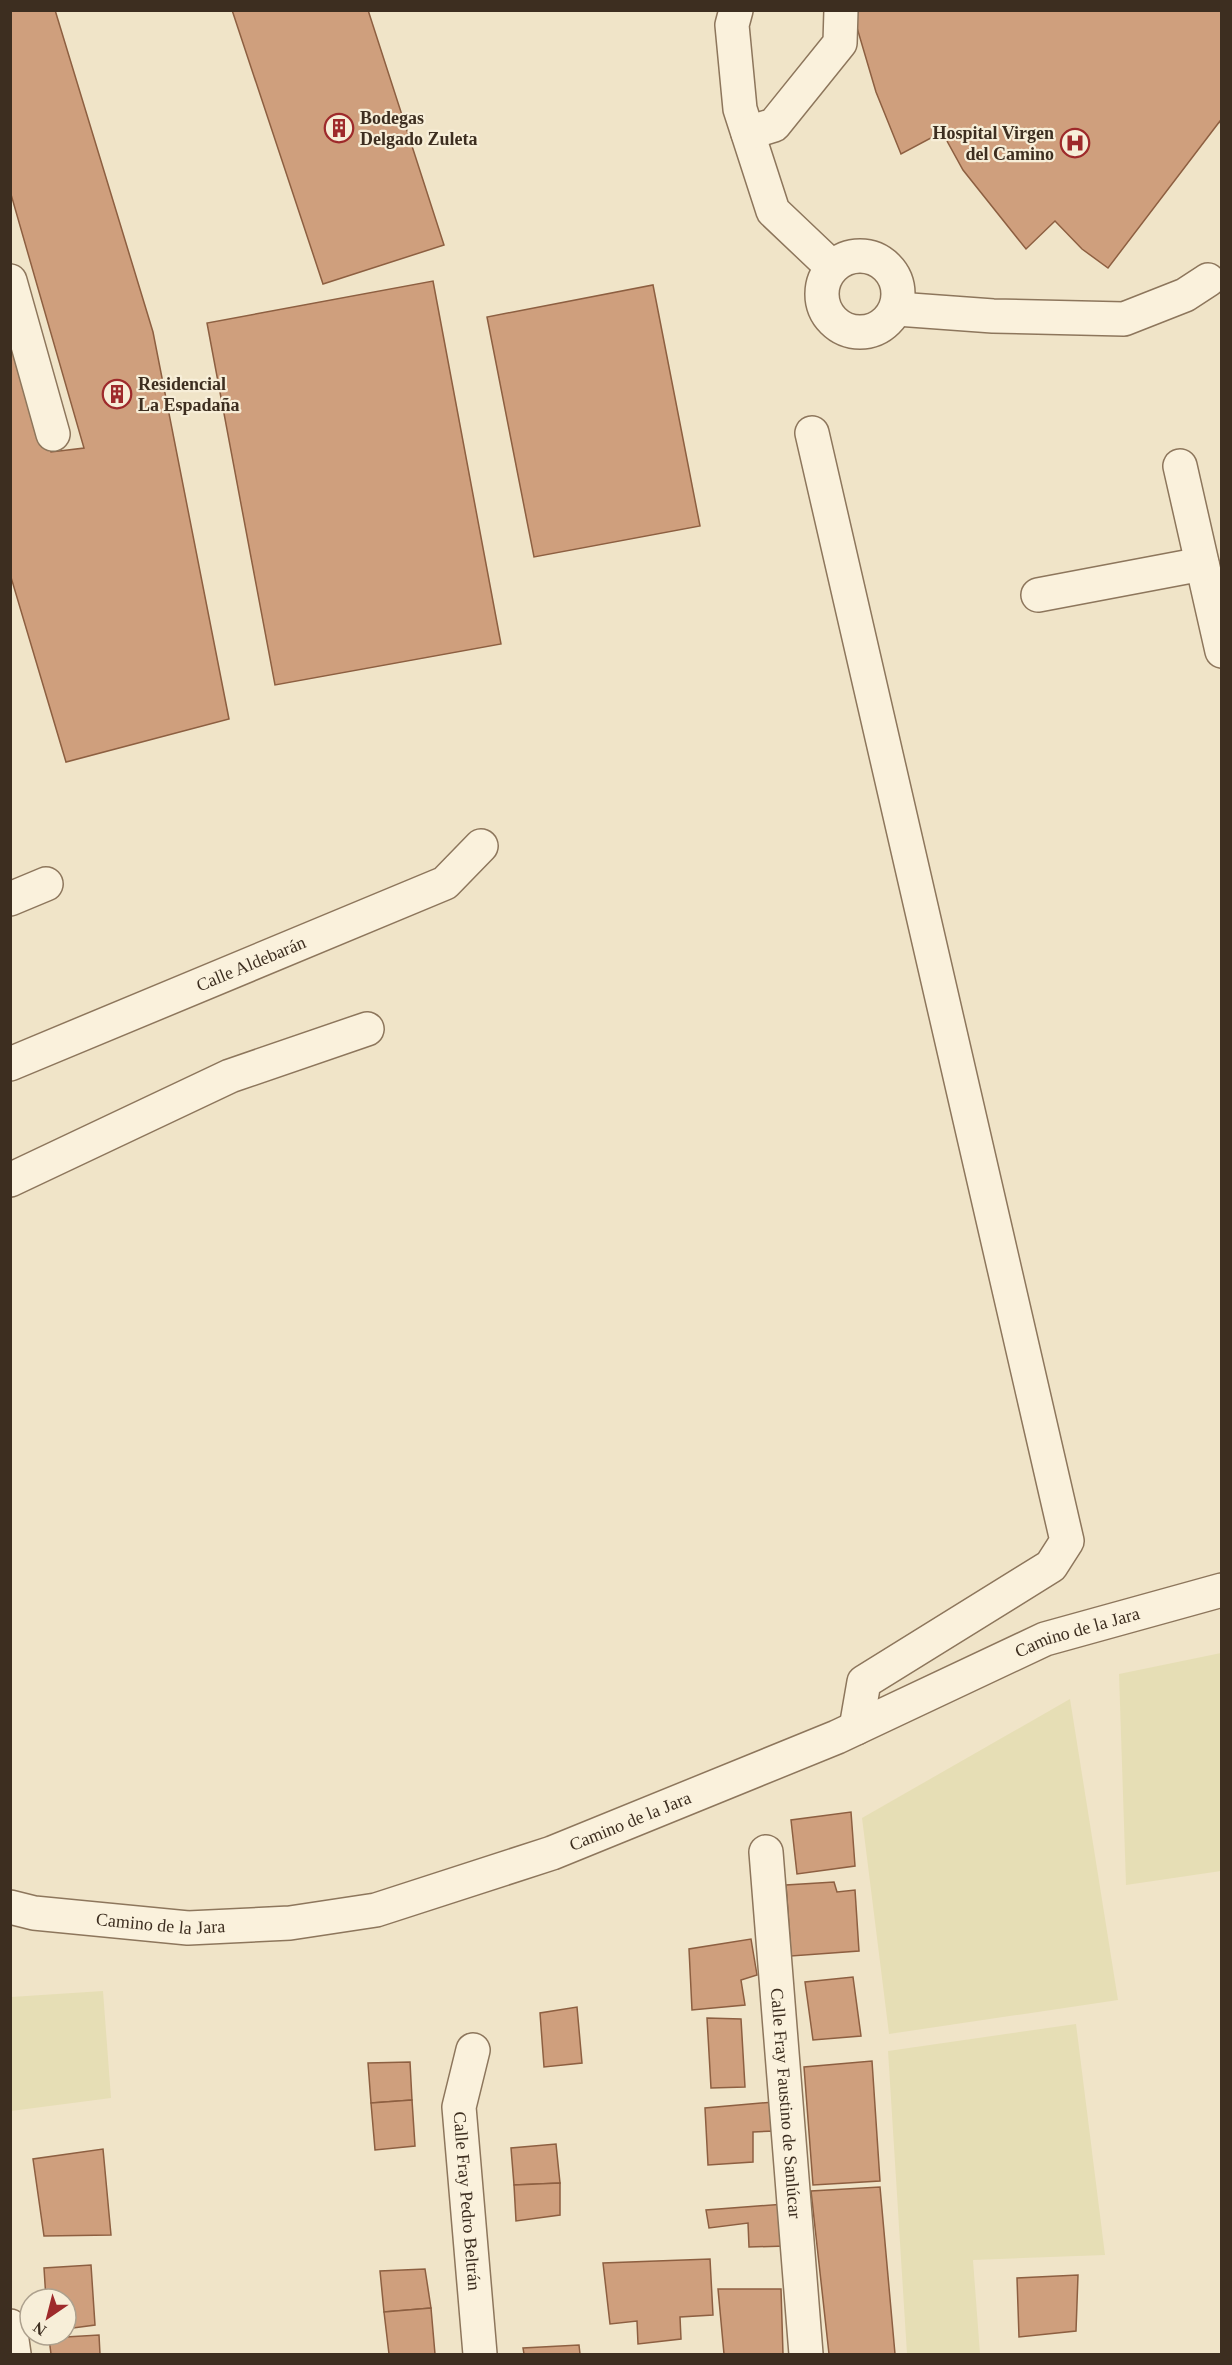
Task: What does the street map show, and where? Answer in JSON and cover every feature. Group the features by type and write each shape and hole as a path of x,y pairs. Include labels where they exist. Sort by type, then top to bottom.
{"street":[{"path":"736,10 732,25 740,109 773,212 832,267"},
{"path":"748,133 774,125 840,43 841,10"},
{"path":"860,255 875,257 888,266 896,279 900,293 897,309 888,321 876,330 861,333 846,330 834,322 825,309 821,294 824,279 832,267 845,258 860,255"},
{"path":"897,309 993,316 1124,319 1185,295 1208,280"},
{"path":"10,281 53,434"},
{"path":"812,433 1067,1541 1051,1566 864,1682 856,1728"},
{"path":"1180,466 1221,651"},
{"path":"1038,595 1202,564"},
{"name":"Calle Aldebarán","path":"10,1064 445,883 481,846"},
{"path":"10,899 46,884"},
{"path":"10,1180 230,1076 367,1029"},
{"name":"Camino de la Jara","path":"10,1906 34,1913 188,1928 290,1923 376,1910 552,1853 856,1728 1045,1639 1221,1590"},
{"name":"Calle Fray Faustino de Sanlúcar","path":"766,1852 806,2355"},
{"name":"Calle Fray Pedro Beltrán","path":"473,2050 459,2108 480,2355"},
{"path":"10,2326 14,2355"}],"shaded area":[{"path":"1221,1653 1221,1871 1126,1885 1119,1674"},
{"path":"1070,1699 1118,2000 889,2034 862,1818"},
{"path":"103,1991 111,2098 11,2111 11,1997"},
{"path":"1076,2024 1105,2255 973,2260 980,2354 907,2354 888,2051"}],"building":[{"name":"Residencial La Espadaña","path":"10,10 55,10 153,332 229,719 66,762 10,574 10,340 51,452 84,448 10,191"},
{"name":"Bodegas Delgado Zuleta","path":"232,10 368,10 444,245 323,284"},
{"name":"Hospital Virgen del Camino","path":"855,10 1222,10 1222,129 1220,121 1108,268 1082,249 1055,221 1026,249 963,170 942,132 901,154 876,92 855,21"},
{"path":"433,281 501,644 275,685 207,323"},
{"path":"653,285 700,526 534,557 487,317"},
{"path":"851,1812 855,1866 797,1874 791,1820"},
{"path":"834,1882 837,1892 855,1890 859,1951 791,1956 786,1885"},
{"path":"751,1939 757,1975 741,1980 745,2005 692,2010 689,1949"},
{"path":"853,1977 861,2036 813,2040 805,1982"},
{"path":"577,2007 582,2063 544,2067 540,2013"},
{"path":"707,2018 741,2019 745,2087 711,2088"},
{"path":"872,2061 880,2181 813,2185 804,2067"},
{"path":"410,2062 412,2100 371,2103 368,2063"},
{"path":"412,2100 415,2146 375,2150 371,2103"},
{"path":"774,2102 775,2131 753,2132 753,2162 708,2165 705,2108"},
{"path":"556,2144 560,2183 514,2185 511,2148"},
{"path":"103,2149 111,2235 44,2236 33,2159"},
{"path":"560,2183 560,2215 516,2221 514,2185"},
{"path":"880,2187 895,2354 829,2354 811,2191"},
{"path":"785,2204 786,2246 749,2247 748,2223 709,2228 706,2210"},
{"path":"710,2259 713,2315 680,2317 681,2339 638,2344 637,2321 610,2324 603,2263"},
{"path":"91,2265 95,2325 78,2327 78,2287 45,2287 44,2268"},
{"path":"425,2269 431,2308 384,2312 380,2271"},
{"path":"1078,2275 1076,2331 1019,2337 1017,2278"},
{"path":"718,2289 781,2289 783,2354 724,2354"},
{"path":"431,2308 435,2354 389,2354 384,2312"},
{"path":"99,2335 100,2354 51,2354 50,2347 78,2347 78,2336"},
{"path":"579,2345 580,2354 524,2354 523,2348"}],"place":[{"name":"Bodegas Delgado Zuleta","path":"339,128"},
{"name":"Hospital Virgen del Camino","path":"1075,143"},
{"name":"Residencial La Espadaña","path":"117,394"}]}
